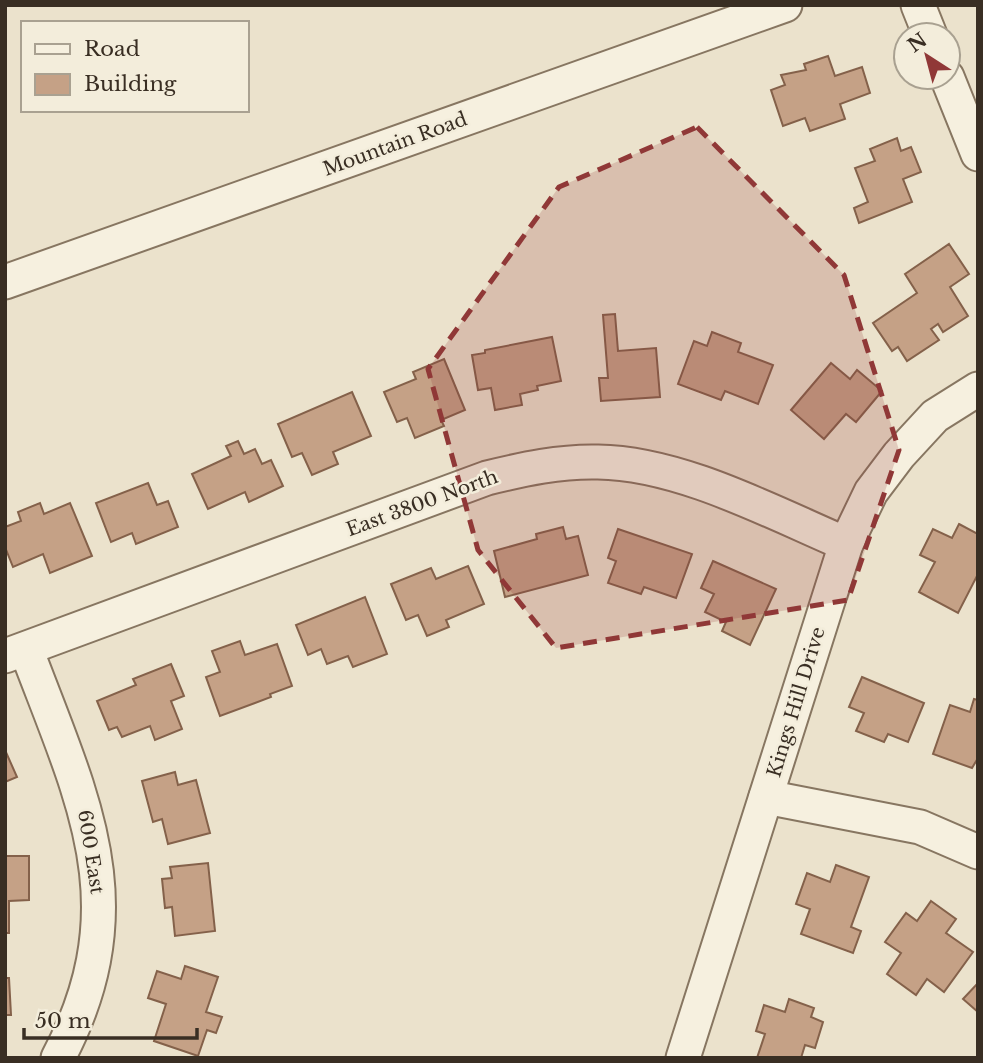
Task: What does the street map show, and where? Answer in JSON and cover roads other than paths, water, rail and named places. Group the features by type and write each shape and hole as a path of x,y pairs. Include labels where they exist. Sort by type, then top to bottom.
{"street":[{"name":"Mountain Road","path":"5,282 785,5"},
{"path":"953,91 978,154"},
{"name":"Kings Hill Drive","path":"683,1058 846,544 871,492 899,455 935,416 978,389"},
{"name":"East 3800 North","path":"15,652 487,478 551,463 600,461 654,469 705,485 846,544"},
{"name":"600 East","path":"15,652 82,798 98,872 98,936 89,977 58,1058"},
{"path":"766,796 920,827 978,852"}]}
